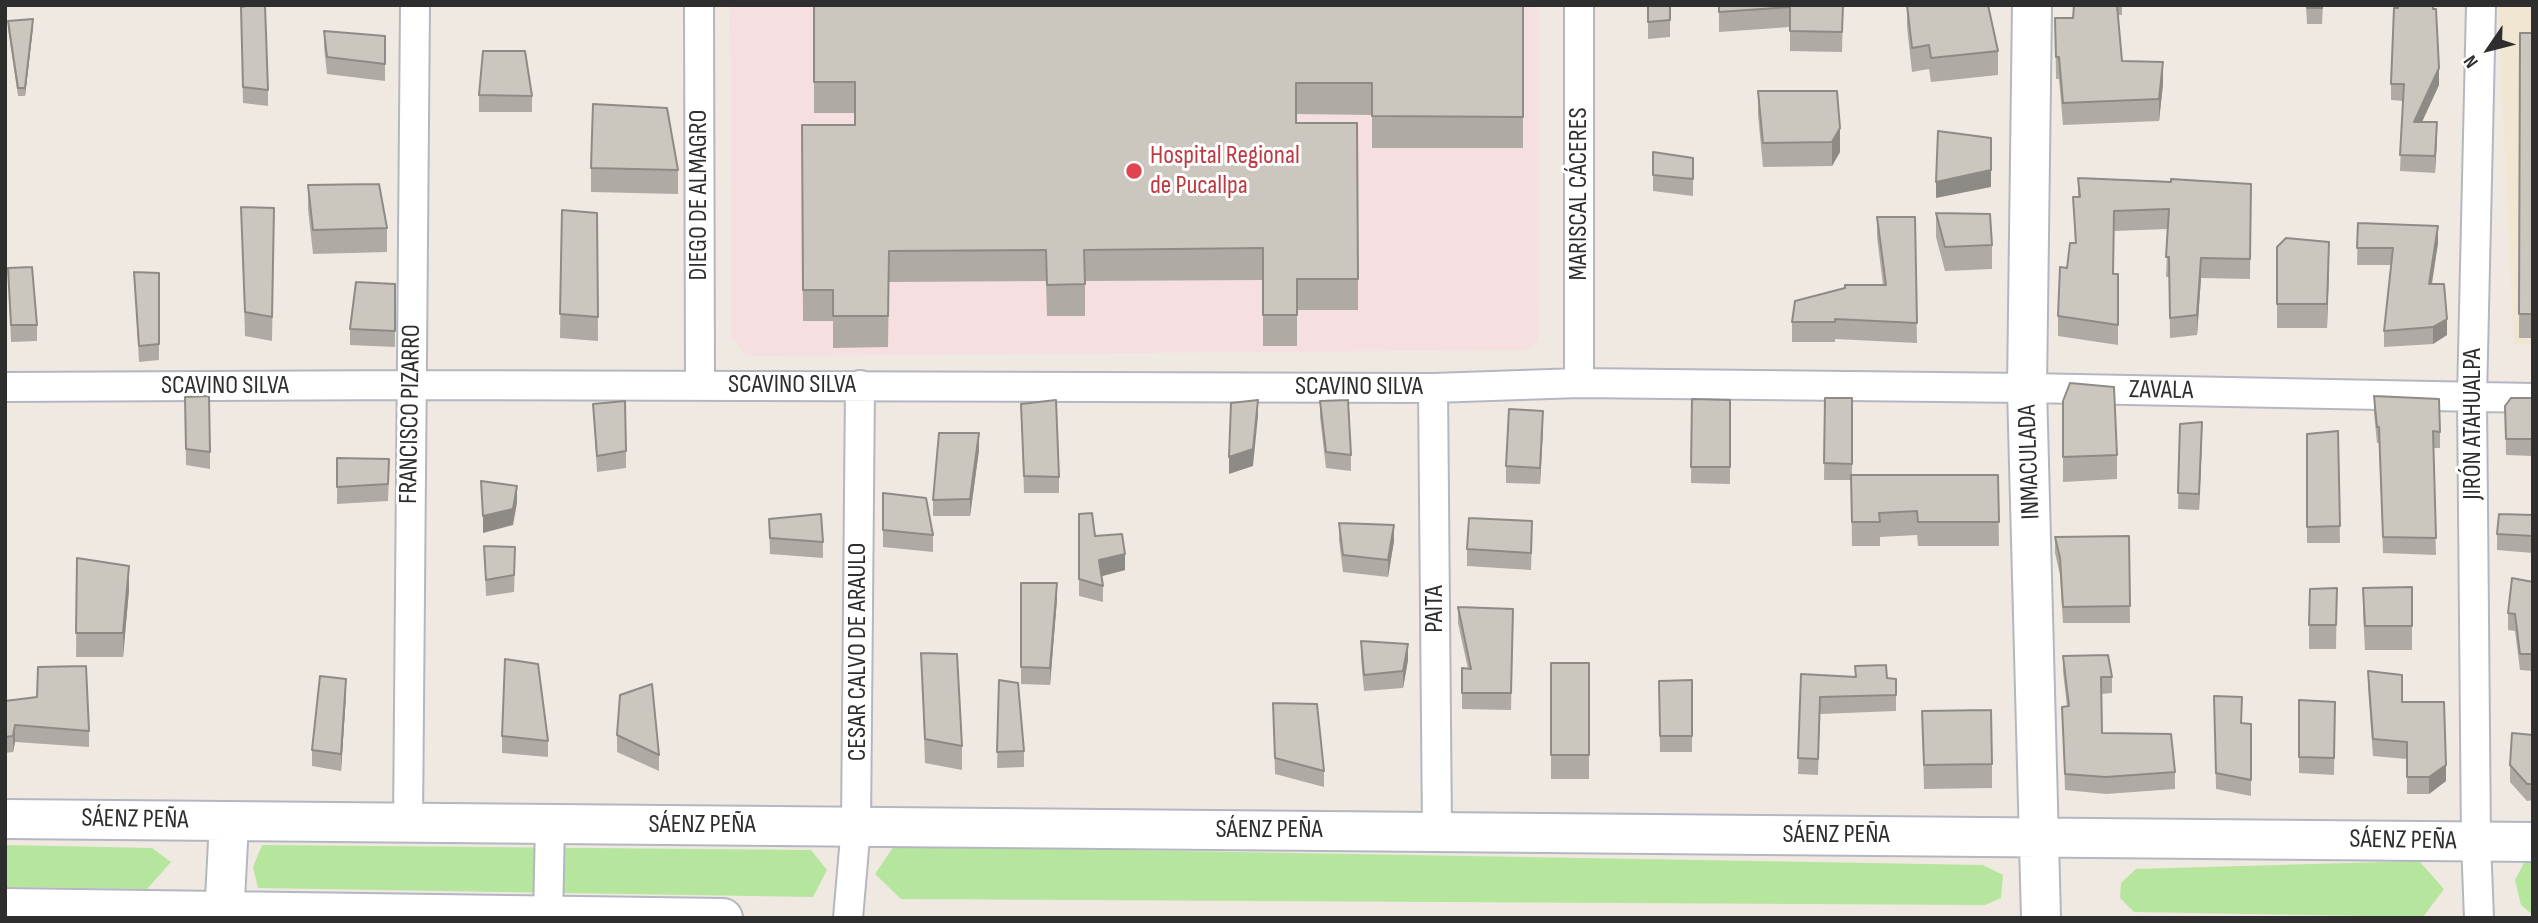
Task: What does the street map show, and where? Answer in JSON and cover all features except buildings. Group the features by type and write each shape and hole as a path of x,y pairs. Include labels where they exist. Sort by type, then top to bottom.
{"main road":[{"name":"INMACULADA","path":"2032,5 2028,388 2041,918"},
{"name":"SÁENZ PEÑA","path":"5,819 2533,842"},
{"path":"224,914 229,822"},
{"path":"5,908 224,914 723,918"}],"street":[{"name":"FRANCISCO PIZARRO","path":"408,822 415,5"},
{"name":"DIEGO DE ALMAGRO","path":"699,5 700,385"},
{"name":"MARISCAL CÁCERES","path":"1579,5 1579,383"},
{"name":"JIRÓN ATAHUALPA","path":"2479,918 2472,397 2481,5"},
{"name":"SCAVINO SILVA","path":"5,387 1433,387 1579,383"},
{"name":"ZAVALA","path":"1579,383 2533,398"},
{"name":"CESAR CALVO DE ARAULO","path":"848,918 856,826 860,385"},
{"name":"PAITA","path":"1433,387 1437,831"},
{"path":"548,916 550,824"}],"shaded area":[{"name":"Hospital Regional de Pucallpa","path":"730,5 1537,5 1538,340 1526,350 747,356 731,337"},
{"path":"2498,5 2533,5 2533,344 2514,344"}],"green space":[{"path":"5,845 152,848 171,862 147,889 5,887"},
{"path":"262,845 811,850 827,870 813,897 258,888 253,867"},
{"path":"894,846 1983,865 2003,875 2001,898 1985,905 901,899 875,874"},
{"path":"2527,857 2533,857 2533,915 2521,905 2515,880"},
{"path":"2419,861 2444,889 2423,917 2134,912 2120,898 2121,883 2136,869"}],"place":[{"name":"Hospital Regional de Pucallpa","path":"1134,171"}]}
